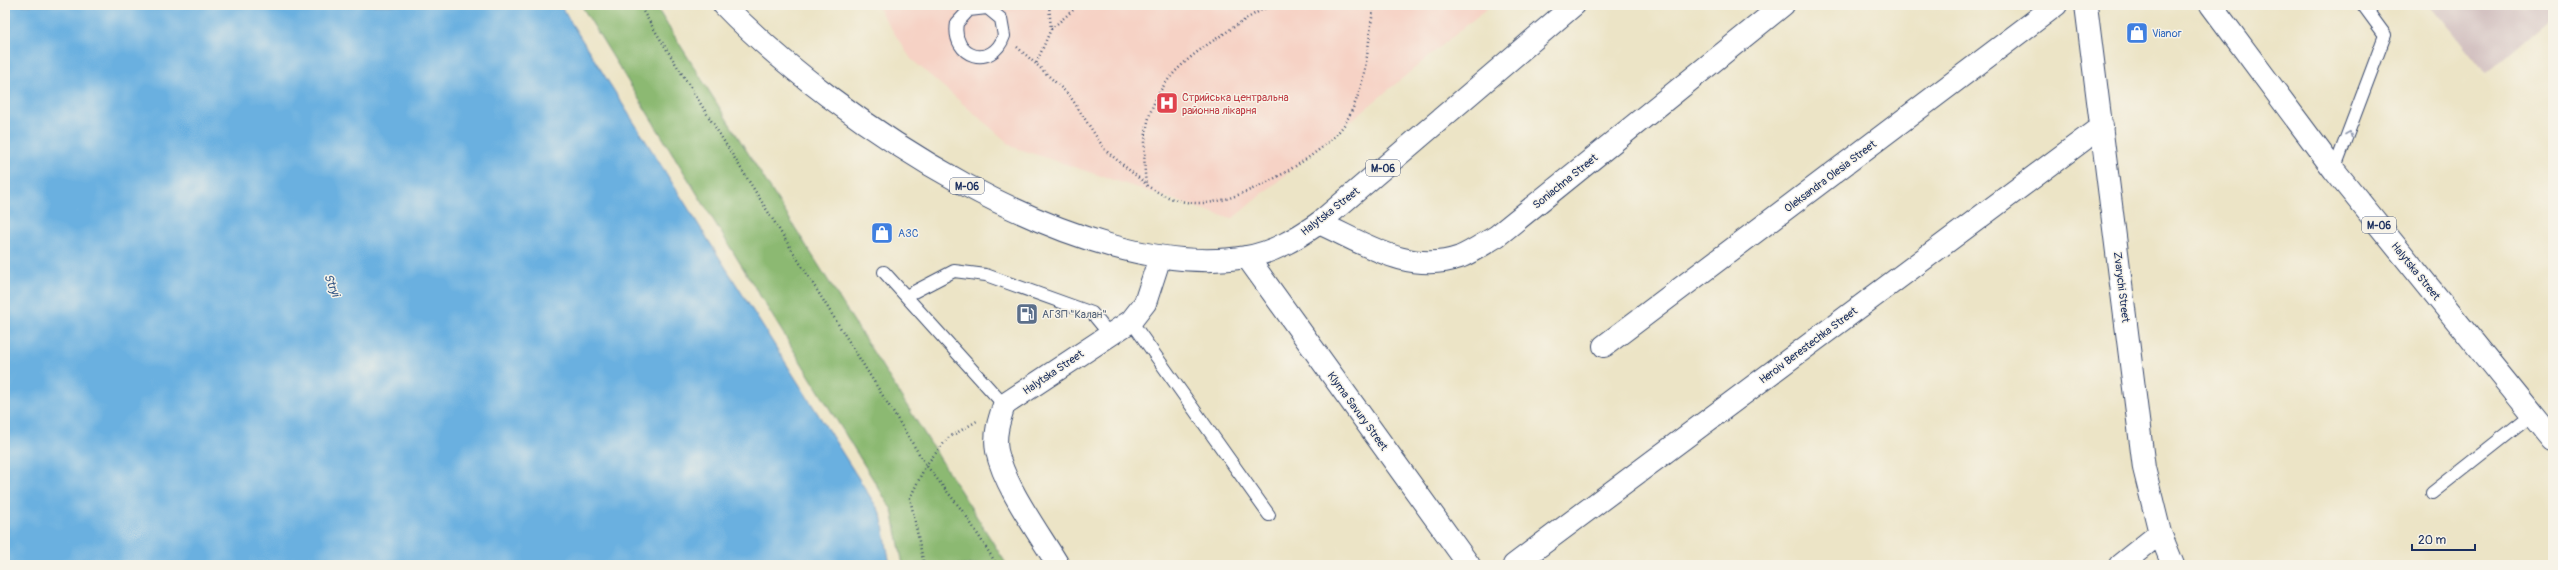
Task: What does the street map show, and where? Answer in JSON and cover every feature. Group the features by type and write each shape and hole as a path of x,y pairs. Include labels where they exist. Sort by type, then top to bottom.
{"main road":[{"name":"М-06","path":"724,5 797,70 882,135 970,188 1078,236 1119,249 1160,257"},
{"name":"Halytska Street","path":"1004,405 1131,321 1145,303 1160,257 1200,262 1247,257 1287,244 1319,223 1574,5"},
{"name":"Soniachna Street","path":"1319,223 1399,259 1422,264 1461,257 1497,236 1783,5"},
{"name":"Oleksandra Olesia Street","path":"1604,346 2056,5"},
{"name":"Zvarychi Street","path":"2086,5 2144,468 2160,533 2173,565"},
{"name":"Halytska Street","path":"2211,5 2334,170 2553,440"},
{"name":"Heroiv Berestechka Street","path":"1514,565 2102,126"},
{"name":"Klyma Savury Street","path":"1247,257 1469,565"},
{"path":"1004,405 998,426 997,441 1003,472 1058,565"},
{"path":"2120,565 2160,533"}],"lane":[{"path":"2334,170 2385,35 2364,5"},
{"path":"986,7 1001,19 1004,27 1004,36 995,51 987,56 969,54 962,49 956,32 957,23 969,10 986,7"},
{"path":"906,296 954,271 986,275 1092,313 1110,335"},
{"path":"884,272 1004,405"},
{"path":"1131,321 1269,515"},
{"path":"2432,492 2532,414"}],"path":[{"path":"639,5 926,465 965,514 997,565"},
{"path":"1048,5 1051,29"},
{"path":"1036,64 1051,29 1079,5"},
{"path":"1146,185 1143,141 1148,116 1162,89 1181,64 1202,47 1272,5"},
{"path":"1004,36 1070,96 1105,150 1146,185 1163,196 1183,202 1203,203 1225,200 1295,167 1328,141 1347,121 1367,68 1374,5"},
{"path":"924,565 910,498 926,465 948,438 1004,405"}],"shaded area":[{"name":"Стрийська центральна районна лікарня","path":"876,5 1491,5 1232,219 1013,147 911,59"},
{"path":"2430,5 2553,5 2553,16 2486,74"}],"green space":[{"path":"581,5 655,5 1007,565 903,565 892,510"}],"water":[{"name":"Stryi","path":"5,5 560,5 881,514 890,565 5,565"}],"place":[{"name":"Vianor","path":"2137,33"},
{"name":"Стрийська центральна районна лікарня","path":"1167,103"},
{"name":"АЗС","path":"882,233"},
{"name":"АГЗП \"Калан\"","path":"1027,314"}]}
